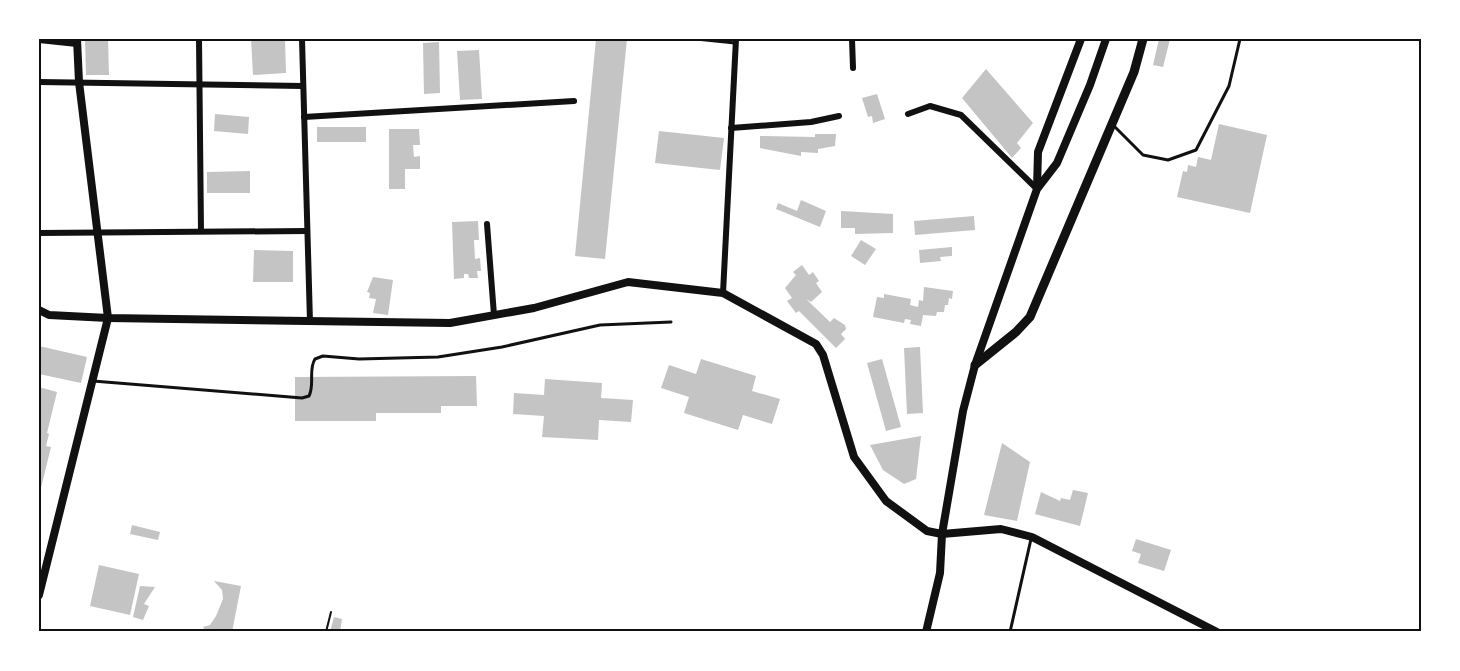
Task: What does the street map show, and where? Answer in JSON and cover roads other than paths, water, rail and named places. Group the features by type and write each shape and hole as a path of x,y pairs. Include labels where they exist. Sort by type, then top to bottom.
{"main road":[{"path":"975,365 1016,332 1030,317 1134,72 1143,39"}],"street":[{"path":"199,39 201,231"},
{"path":"302,39 310,322"},
{"path":"852,39 853,68"},
{"path":"926,632 940,573 942,534 963,411 975,365 1037,189 1038,152 1081,39"},
{"path":"1037,189 1057,163 1090,85 1106,39"},
{"path":"39,40 77,41 79,82 108,318 39,595"},
{"path":"723,293 736,41"},
{"path":"39,82 303,86"},
{"path":"304,117 574,101"},
{"path":"908,114 930,106 961,115 1037,189"},
{"path":"731,128 811,122 839,116"},
{"path":"487,224 494,315"},
{"path":"39,233 306,231"},
{"path":"39,310 49,315 108,318 450,323 534,308 628,282 723,293 816,344 823,355 854,457 886,501 927,531 942,534 1001,529 1032,537 1217,632"}],"lane":[{"path":"696,39 736,41"},
{"path":"1112,124 1143,155 1168,160 1196,150 1229,86 1240,39"},
{"path":"92,381 302,398 309,396 313,389 311,365 315,359 323,356 359,359 438,357 502,347 600,326 671,322"},
{"path":"1010,632 1032,537"}]}
